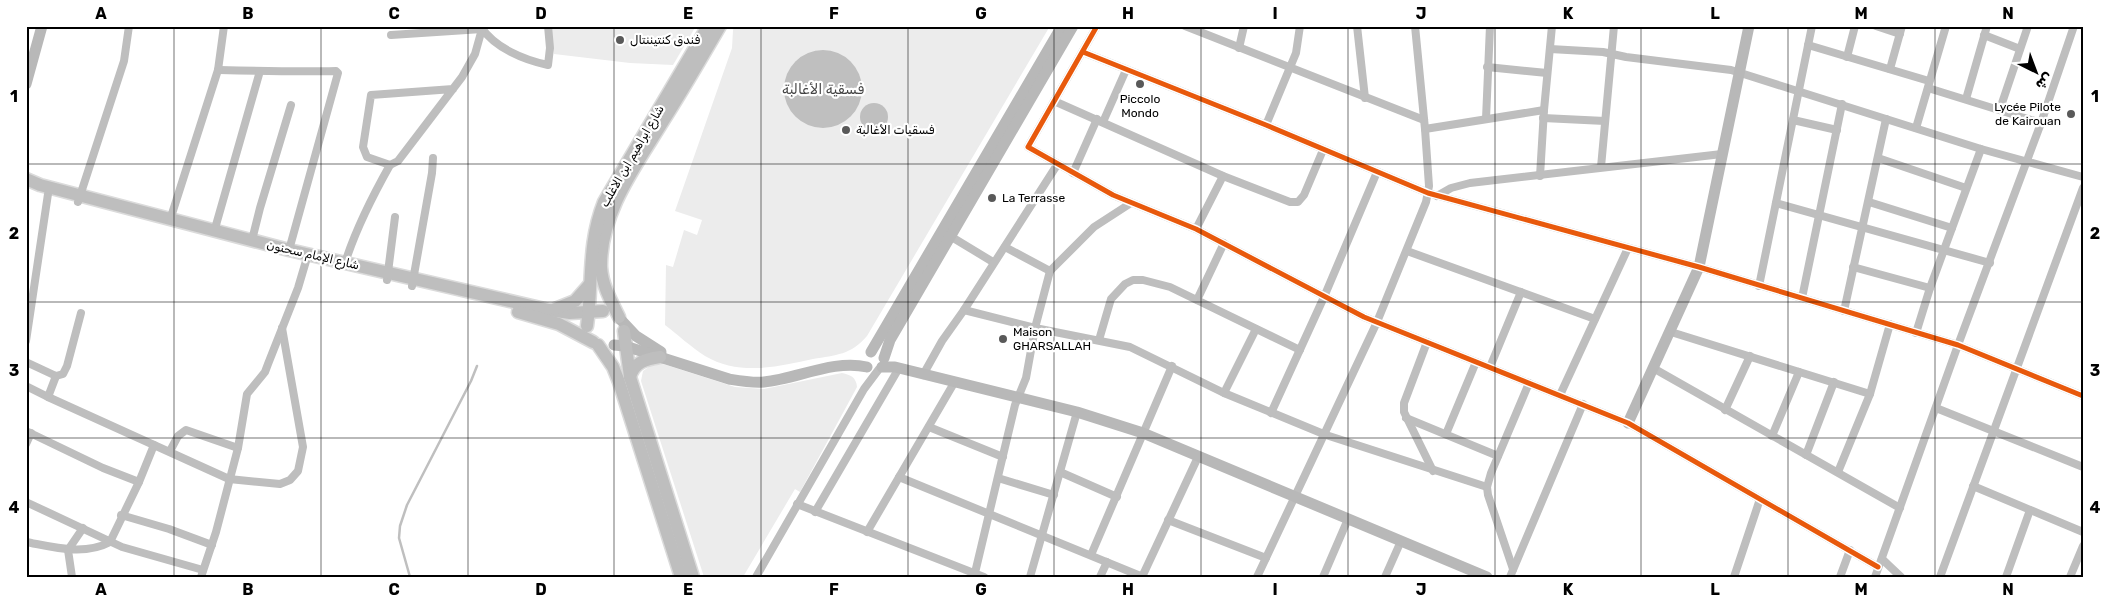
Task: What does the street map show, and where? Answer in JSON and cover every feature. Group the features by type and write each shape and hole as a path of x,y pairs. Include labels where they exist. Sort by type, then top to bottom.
{"main road":[{"name":"شارع ابراهيم ابن الاغلب","path":"588,326 591,249 596,221 604,202 708,26"},
{"name":"شارع ابراهيم ابن الاغلب","path":"621,322 603,282 601,267 604,240 610,217 628,179 720,26"},
{"name":"شارع الإمام سحنون","path":"26,179 79,199 306,261 412,283 541,318 568,328 596,344"},
{"name":"شارع الإمام سحنون","path":"26,187 48,194 79,199 170,220 345,263 387,277"},
{"name":"شارع الإمام سحنون","path":"412,283 549,310 570,313 603,311"},
{"path":"549,310 575,301 590,284"},
{"path":"681,577 619,382 613,367 588,332 588,326 593,316 603,311 609,311 621,322 622,336 620,345 693,577"},
{"path":"596,344 620,345"},
{"path":"630,377 632,371 639,363 660,357"}],"street":[{"path":"26,84 42,26"},
{"path":"79,199 124,61 129,26"},
{"path":"170,220 218,70 224,26"},
{"path":"391,35 413,30 482,28 504,48 531,61 548,65 550,48 548,26"},
{"path":"870,353 1062,26"},
{"path":"756,577 890,340 1073,26"},
{"path":"1097,26 1028,146 1058,165 1131,204 1196,229 1324,297 1377,322 1628,423 1878,567"},
{"path":"1239,48 1244,26"},
{"path":"1266,125 1290,68 1299,41 1300,26"},
{"path":"1357,26 1365,98"},
{"path":"1257,577 1326,435 1377,322 1407,251 1428,193 1425,124 1415,26"},
{"path":"1486,119 1490,26"},
{"path":"1540,176 1543,114 1552,26"},
{"path":"1601,167 1614,26"},
{"path":"1628,423 1699,267 1749,26"},
{"path":"1759,286 1812,26"},
{"path":"1846,57 1856,26"},
{"path":"1876,26 1901,30 1890,69"},
{"path":"1916,128 1946,26"},
{"path":"1966,99 1987,26"},
{"path":"2000,109 2028,26"},
{"path":"1875,577 1958,344 2041,123 2074,26"},
{"path":"1187,27 1425,124 1543,114 1605,121"},
{"path":"345,263 365,212 390,165 398,161 469,66 478,45 482,28"},
{"path":"1984,35 2020,49"},
{"path":"1808,45 1890,69 1966,99 2041,123"},
{"path":"1550,49 1612,54 1740,72 1981,149 2083,177"},
{"path":"1082,52 1266,125 1428,193 1699,267 1958,344 2082,394"},
{"path":"1488,67 1547,73"},
{"path":"218,70 290,70 308,73 336,71 338,73 289,250"},
{"path":"1073,173 1126,70"},
{"path":"214,232 260,71"},
{"path":"390,165 370,159 364,150 371,95 453,88"},
{"path":"1054,101 1223,176 1294,203 1304,195 1323,150"},
{"path":"1802,298 1842,104"},
{"path":"252,240 291,105"},
{"path":"1844,311 1886,119"},
{"path":"1793,120 1837,130"},
{"path":"1916,332 1930,288 1981,149"},
{"path":"1437,196 1451,188 1470,183 1722,154"},
{"path":"412,283 433,158"},
{"path":"1878,158 1966,188"},
{"path":"923,375 942,341 1058,165"},
{"path":"1271,413 1324,297 1377,172"},
{"path":"1196,229 1223,176"},
{"path":"1940,577 2083,188"},
{"path":"26,341 48,194"},
{"path":"1776,202 1990,263"},
{"path":"1869,202 1952,228"},
{"path":"975,575 988,514 1018,398 1026,378 1035,328 1050,271 1094,227 1131,204"},
{"path":"387,277 395,217"},
{"path":"950,236 993,262"},
{"path":"1197,300 1224,243"},
{"path":"1004,246 1050,271"},
{"path":"1560,395 1628,248"},
{"path":"1407,251 1595,319"},
{"path":"26,502 110,542 202,573 212,545 238,448 247,394 265,372 306,261"},
{"path":"1854,267 1930,288"},
{"path":"1099,340 1111,299 1118,290 1133,280 1154,281 1300,350"},
{"path":"1490,367 1521,292"},
{"path":"964,310 1035,328 1130,347 1224,393 1326,435 1487,487"},
{"path":"26,362 56,376 63,374 67,366 81,313"},
{"path":"621,322 636,336 680,362"},
{"path":"1838,472 1870,394 1890,324"},
{"path":"26,386 229,479 280,484 290,480 298,471 303,447 282,328"},
{"path":"1224,393 1256,330"},
{"path":"1671,332 1870,394"},
{"path":"1427,342 1404,403 1404,412 1433,471"},
{"path":"620,345 729,378 762,382 842,366 877,365 897,368 1077,412 1143,434 1487,577"},
{"path":"842,366 870,353 877,352 877,365 864,389"},
{"path":"1725,410 1750,356"},
{"path":"1446,434 1476,362"},
{"path":"1090,555 1172,366"},
{"path":"816,512 897,368"},
{"path":"1654,368 1900,508"},
{"path":"1772,436 1799,372"},
{"path":"48,397 56,376"},
{"path":"1806,455 1834,382"},
{"path":"867,532 954,383"},
{"path":"1511,573 1487,487 1529,383"},
{"path":"1511,573 1583,404"},
{"path":"1936,408 2083,467"},
{"path":"1030,577 1077,412"},
{"path":"1406,418 1498,456"},
{"path":"929,427 1003,458"},
{"path":"170,451 178,436 186,430 238,448"},
{"path":"26,444 29,432 103,468 139,482"},
{"path":"26,542 68,550 100,546 110,542 121,515 139,482 154,444"},
{"path":"899,477 1143,577 1198,457"},
{"path":"1060,472 1117,496"},
{"path":"998,478 1054,494"},
{"path":"1973,486 2083,532"},
{"path":"1734,577 1760,499"},
{"path":"797,504 984,577"},
{"path":"2006,577 2030,510"},
{"path":"121,515 169,529 212,545"},
{"path":"1323,577 1348,519"},
{"path":"1168,520 1266,558"},
{"path":"72,577 68,550 82,528"},
{"path":"1385,577 1401,541"},
{"path":"2070,577 2083,546"},
{"path":"1840,577 1850,550"},
{"path":"1882,559 1901,577"},
{"path":"1100,577 1107,562"}],"shaded area":[{"name":"فندق كنتيننتال","path":"551,26 696,26 673,65 630,63 554,54"},
{"name":"فسقيات الأغالبة","path":"735,26 1050,26 867,336 849,351 786,365 745,368 731,366 705,356 665,325 666,265 673,267 684,230 697,235 702,220 675,211 732,48"},
{"path":"663,364 735,387 764,389 842,373 856,381 857,387 800,492 795,489 743,577 704,577 641,381 643,371 650,366"}],"water":[{"name":"فسقية الأغالبة","path":"815,50 831,50 845,56 856,67 862,81 862,97 856,111 845,122 831,128 815,128 801,122 790,111 784,97 784,81 790,67 801,56"},
{"name":"فسقية الأغالبة","path":"874,103 884,107 888,117 884,127 874,131 864,127 860,117 864,107"}],"waterway":[{"path":"410,577 399,538 400,526 407,505 477,366"}],"cycle path":[{"path":"1097,26 1028,147 1113,195 1196,229 1364,317 1628,423 1878,567"},
{"path":"1083,52 1266,125 1428,193 1699,267 1958,345 2083,396"}],"place":[{"name":"فندق كنتيننتال","path":"620,40"},
{"name":"Piccolo Mondo","path":"1140,84"},
{"name":"Lycée Pilote de Kairouan","path":"2071,114"},
{"name":"فسقيات الأغالبة","path":"846,130"},
{"name":"La Terrasse","path":"992,198"},
{"name":"Maison GHARSALLAH","path":"1003,339"}]}
